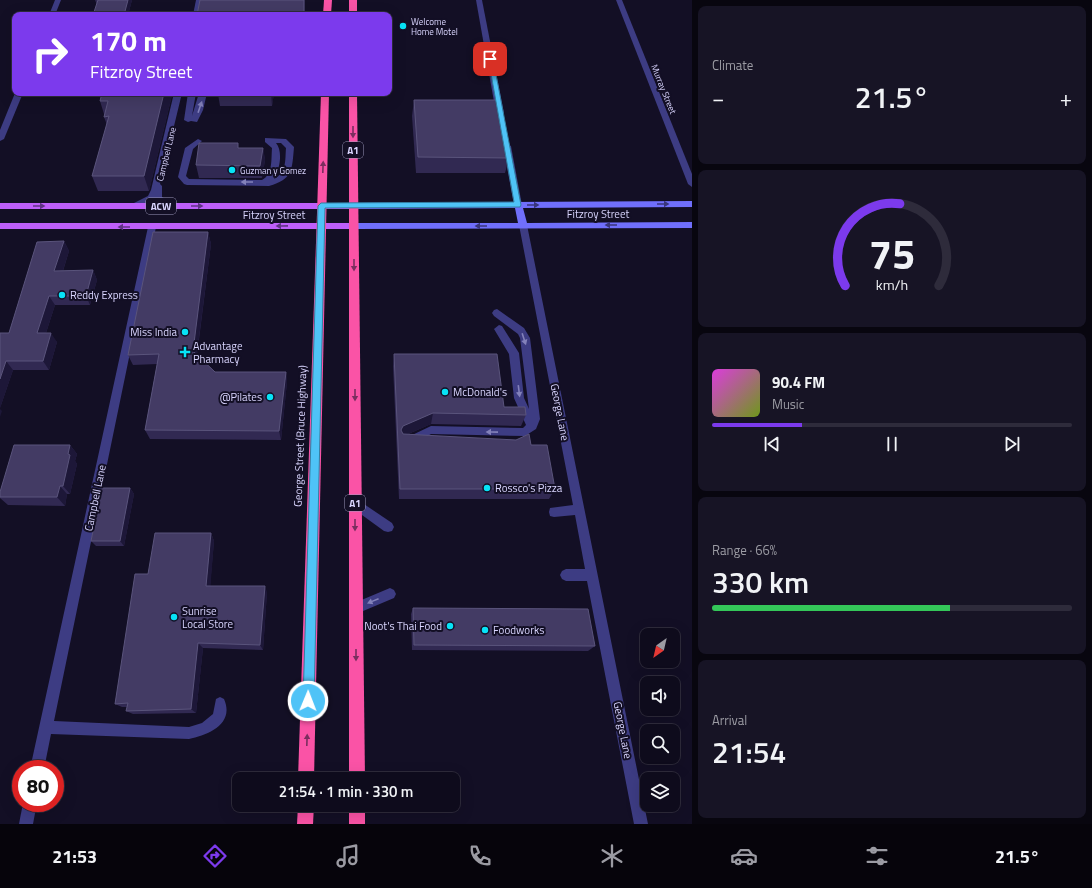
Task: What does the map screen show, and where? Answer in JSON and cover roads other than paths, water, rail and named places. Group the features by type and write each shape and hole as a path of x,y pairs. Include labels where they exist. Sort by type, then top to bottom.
{"highway":[{"path":"327,12 328,0"},
{"path":"353,0 353,12"},
{"name":"George Street (Bruce Highway)","path":"306,772 325,96"},
{"name":"A1","path":"353,96 357,772"},
{"path":"305,824 306,812"},
{"path":"357,812 357,824"}],"main road":[{"name":"Fitzroy Street","path":"0,206 354,206"},
{"name":"Fitzroy Street","path":"0,226 354,226"}],"street":[{"path":"53,12 58,0"},
{"path":"197,12 199,0"},
{"path":"479,0 502,122"},
{"name":"Murray Street","path":"619,0 692,184"},
{"path":"0,139 18,96"},
{"path":"135,206 151,198 155,190 178,96"},
{"name":"Campbell Lane","path":"174,206 158,198 157,191 178,96"},
{"path":"192,96 191,120 200,106 202,96"},
{"name":"George Lane","path":"505,137 641,824"},
{"path":"198,140 189,148 182,177 187,182 263,183 280,181 286,177 288,172 290,146 283,141 268,140 276,148 274,173 270,179 263,183"},
{"name":"Fitzroy Street","path":"354,206 692,204"},
{"name":"Fitzroy Street","path":"354,226 692,225"},
{"name":"Campbell Lane","path":"39,760 152,227"},
{"path":"497,313 521,332 525,338 533,423 532,430 524,438 517,441"},
{"path":"499,329 514,353 519,398 530,422 533,423"},
{"path":"429,442 406,441 415,440 431,430 524,432 533,423"},
{"path":"355,503 388,527"},
{"path":"554,512 579,510"},
{"path":"566,575 592,575"},
{"path":"356,608 390,594"},
{"path":"46,727 190,733 205,729 219,717 220,703"},
{"path":"26,824 28,812"}],"place":[{"name":"Welcome Home Motel","path":"403,26"},
{"name":"Guzman y Gomez","path":"232,170"},
{"name":"Reddy Express","path":"62,295"},
{"name":"Miss India","path":"185,332"},
{"name":"Advantage Pharmacy","path":"185,352"},
{"name":"McDonald's","path":"445,392"},
{"name":"@Pilates","path":"270,397"},
{"name":"Rossco's Pizza","path":"487,488"},
{"name":"Sunrise Local Store","path":"174,617"},
{"name":"Noot's Thai Food","path":"450,626"},
{"name":"Foodworks","path":"485,630"}]}
